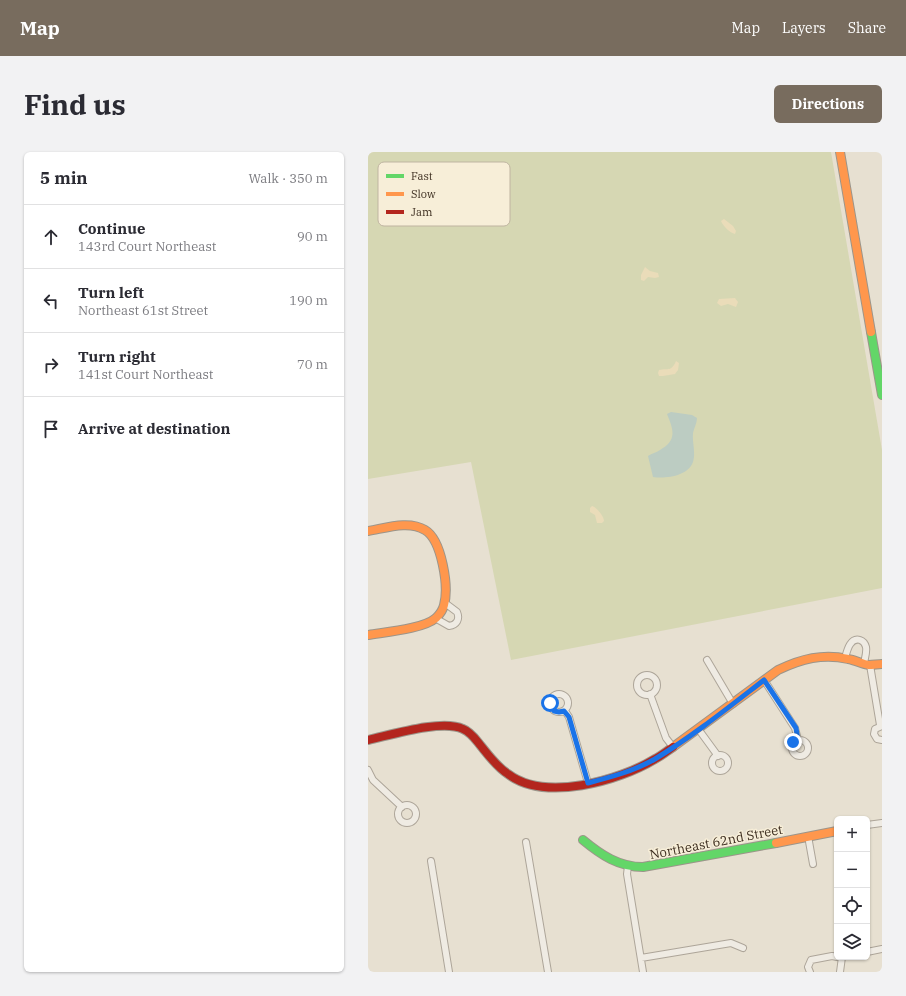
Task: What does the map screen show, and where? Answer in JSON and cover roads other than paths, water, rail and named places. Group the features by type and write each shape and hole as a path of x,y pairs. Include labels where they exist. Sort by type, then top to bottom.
{"street":[{"path":"840,152 882,395"},
{"path":"368,531 390,527 413,526 425,531 438,545 446,595 445,603 438,616 432,621 423,625 368,635"},
{"path":"438,616 449,626 454,625 457,621 457,612 445,603"},
{"path":"845,658 850,643 859,639 864,642 866,646 867,664 881,725 875,728 874,734 877,739 882,740"},
{"path":"368,740 435,726 450,726 462,729 471,735 507,775 518,781 535,786 571,786 588,783 632,770 654,760 699,730 778,670 805,658 821,656 845,658 867,664 882,664"},
{"path":"706,660 733,704"},
{"path":"764,680 796,728 798,740"},
{"path":"650,694 666,738 673,747"},
{"path":"564,711 569,717 588,783"},
{"path":"699,730 718,756"},
{"path":"368,770 373,780 402,807"},
{"path":"870,825 882,823"},
{"name":"Northeast 62nd Street","path":"583,840 598,853 614,862 628,866 648,867 834,832"},
{"path":"808,836 813,864"},
{"path":"526,842 548,972"},
{"path":"431,861 449,972"},
{"path":"628,866 627,874 643,972"},
{"path":"641,958 731,943 743,948"},
{"path":"870,951 882,949"},
{"path":"810,972 808,967 811,960 834,956"},
{"path":"840,960 840,972"}]}
